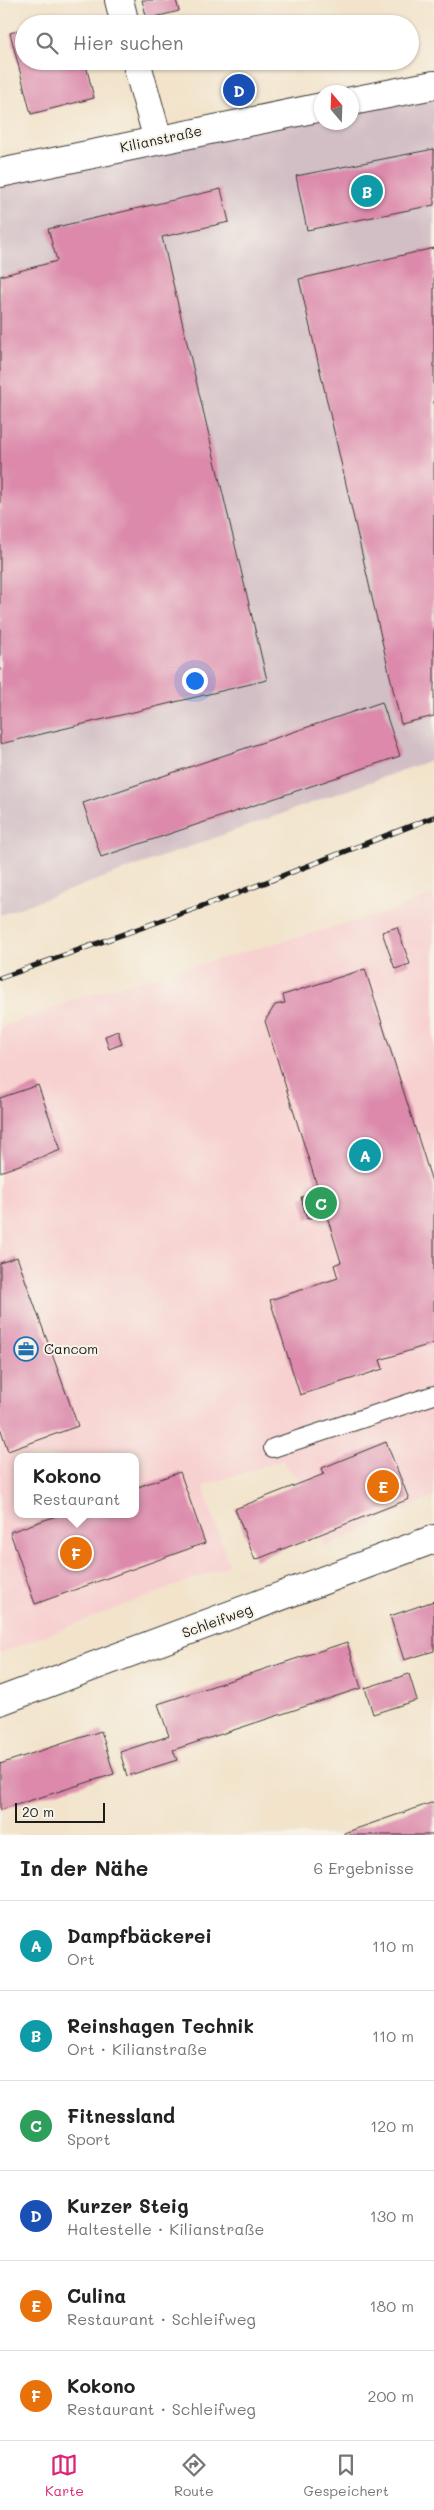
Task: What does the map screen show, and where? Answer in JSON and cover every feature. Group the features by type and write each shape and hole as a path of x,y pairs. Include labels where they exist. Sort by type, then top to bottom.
{"street":[{"path":"119,0 123,15"},
{"path":"139,70 158,140"},
{"path":"359,100 434,85"},
{"name":"Kilianstraße","path":"0,173 314,109"},
{"name":"Schleifweg","path":"0,1701 434,1539"}],"lane":[{"path":"273,1448 434,1395"}],"shaded area":[{"path":"434,91 434,759 0,915 0,175 314,114 314,130 359,130 359,106"},
{"path":"434,894 434,1033 431,1026 434,1035 434,1496 325,1547 300,1483 282,1460 203,1486 229,1565 0,1653 0,1028 77,998 392,911"}],"building":[{"path":"142,0 176,0 179,11 163,15 146,15"},
{"path":"15,32 15,52 10,33"},
{"path":"20,70 87,70 94,98 31,114"},
{"path":"434,149 434,205 307,230 296,176"},
{"path":"221,189 229,222 162,237 267,680 0,744 0,276 57,261 48,229"},
{"path":"434,248 434,716 401,724 299,279"},
{"path":"382,702 400,756 101,857 83,803"},
{"path":"397,927 410,964 395,969 382,932"},
{"path":"365,969 434,1188 434,1343 380,1360 383,1369 300,1395 270,1300 338,1278 334,1265 341,1262 326,1213 307,1219 301,1197 319,1192 265,1021 275,1005 285,1003 283,995"},
{"path":"118,1031 122,1044 109,1049 105,1036"},
{"path":"38,1085 61,1150 0,1172 0,1098"},
{"path":"17,1257 78,1426 8,1451 0,1427 0,1263"},
{"path":"386,1442 409,1499 255,1560 235,1509 324,1474 322,1468"},
{"path":"180,1472 205,1543 35,1604 10,1532 50,1518 139,1518 139,1487"},
{"path":"434,1601 434,1651 404,1660 390,1616"},
{"path":"347,1642 361,1688 173,1750 177,1760 127,1776 120,1752 169,1736 158,1704"},
{"path":"409,1674 417,1700 373,1714 365,1688"},
{"path":"101,1731 114,1774 0,1810 0,1764"},
{"path":"434,1802 434,1835 344,1835 344,1833"}],"railway":[{"path":"0,978 225,898 434,817"}],"place":[{"name":"Kurzer Steig","path":"239,90"},
{"name":"Reinshagen Technik","path":"367,191"},
{"name":"Dampfbäckerei","path":"365,1155"},
{"name":"Fitnessland","path":"321,1203"},
{"name":"Cancom","path":"26,1349"},
{"name":"Culina","path":"383,1486"},
{"name":"Kokono","path":"76,1553"}]}
